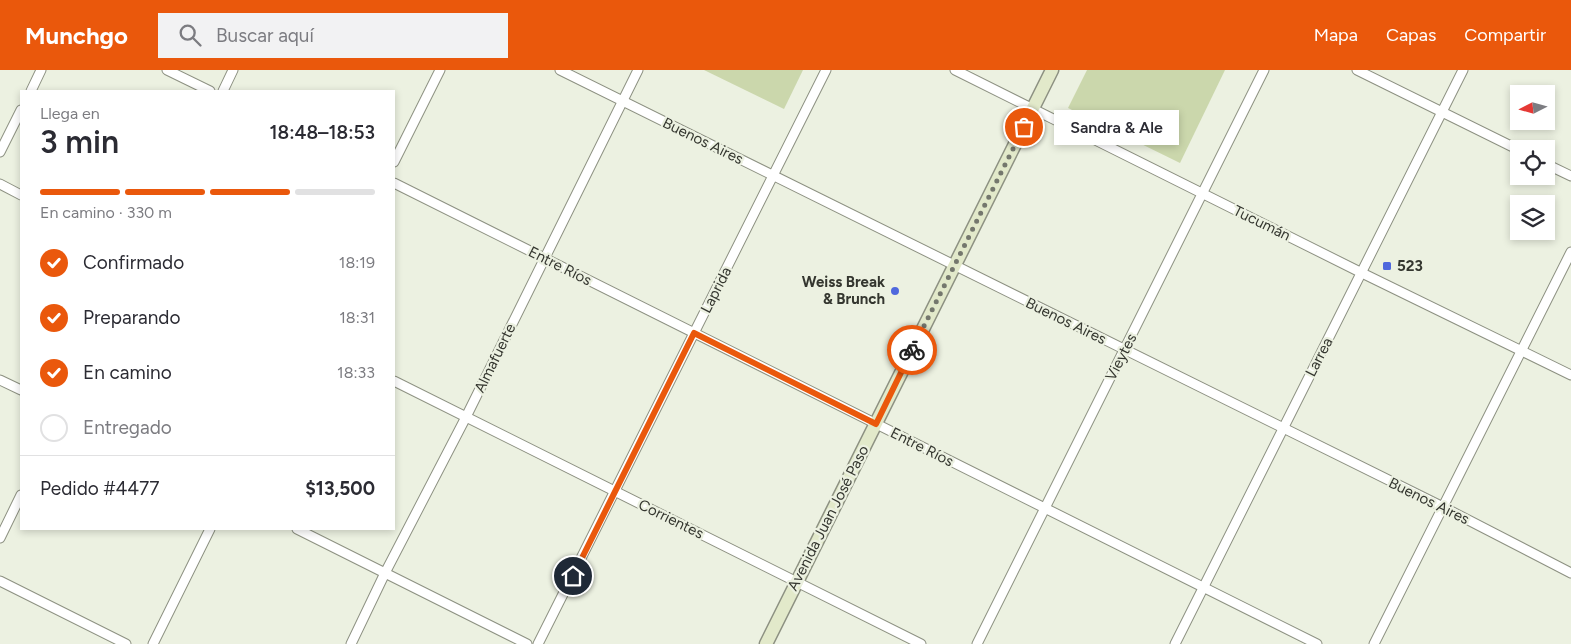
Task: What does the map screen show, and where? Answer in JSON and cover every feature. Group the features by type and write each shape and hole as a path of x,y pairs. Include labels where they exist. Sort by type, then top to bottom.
{"main road":[{"name":"Avenida Juan José Paso","path":"766,644 1052,70"}],"street":[{"path":"31,90 41,70"},
{"path":"167,70 208,90"},
{"path":"224,90 234,70"},
{"path":"395,160 440,70"},
{"name":"Buenos Aires","path":"560,70 1283,430 1443,507 1571,574"},
{"name":"Almafuerte","path":"351,644 638,70"},
{"name":"Laprida","path":"538,644 616,492 826,70"},
{"name":"Tucumán","path":"955,70 1032,110 1571,375"},
{"name":"Vieytes","path":"977,644 1264,70"},
{"path":"1357,70 1510,146"},
{"name":"Larrea","path":"1176,644 1463,70"},
{"path":"0,152 20,112"},
{"path":"1555,168 1571,176"},
{"path":"0,184 20,194"},
{"name":"Entre Ríos","path":"395,184 1316,644"},
{"path":"1374,644 1571,252"},
{"path":"0,380 20,390"},
{"name":"Corrientes","path":"395,382 921,644"},
{"path":"0,538 20,497"},
{"path":"153,644 210,530"},
{"path":"299,530 527,644"},
{"path":"0,581 126,644"}],"green space":[{"path":"704,70 803,70 784,109"},
{"path":"1087,70 1225,70 1180,163 1068,108"}],"way so far":[{"path":"912,350 1024,127"}],"place":[{"name":"Sandra & Ale","path":"1024,127"},
{"name":"523","path":"1387,266"},
{"name":"Weiss Break & Brunch","path":"895,291"}],"route":[{"path":"573,576 694,333 876,424 912,350"}]}
